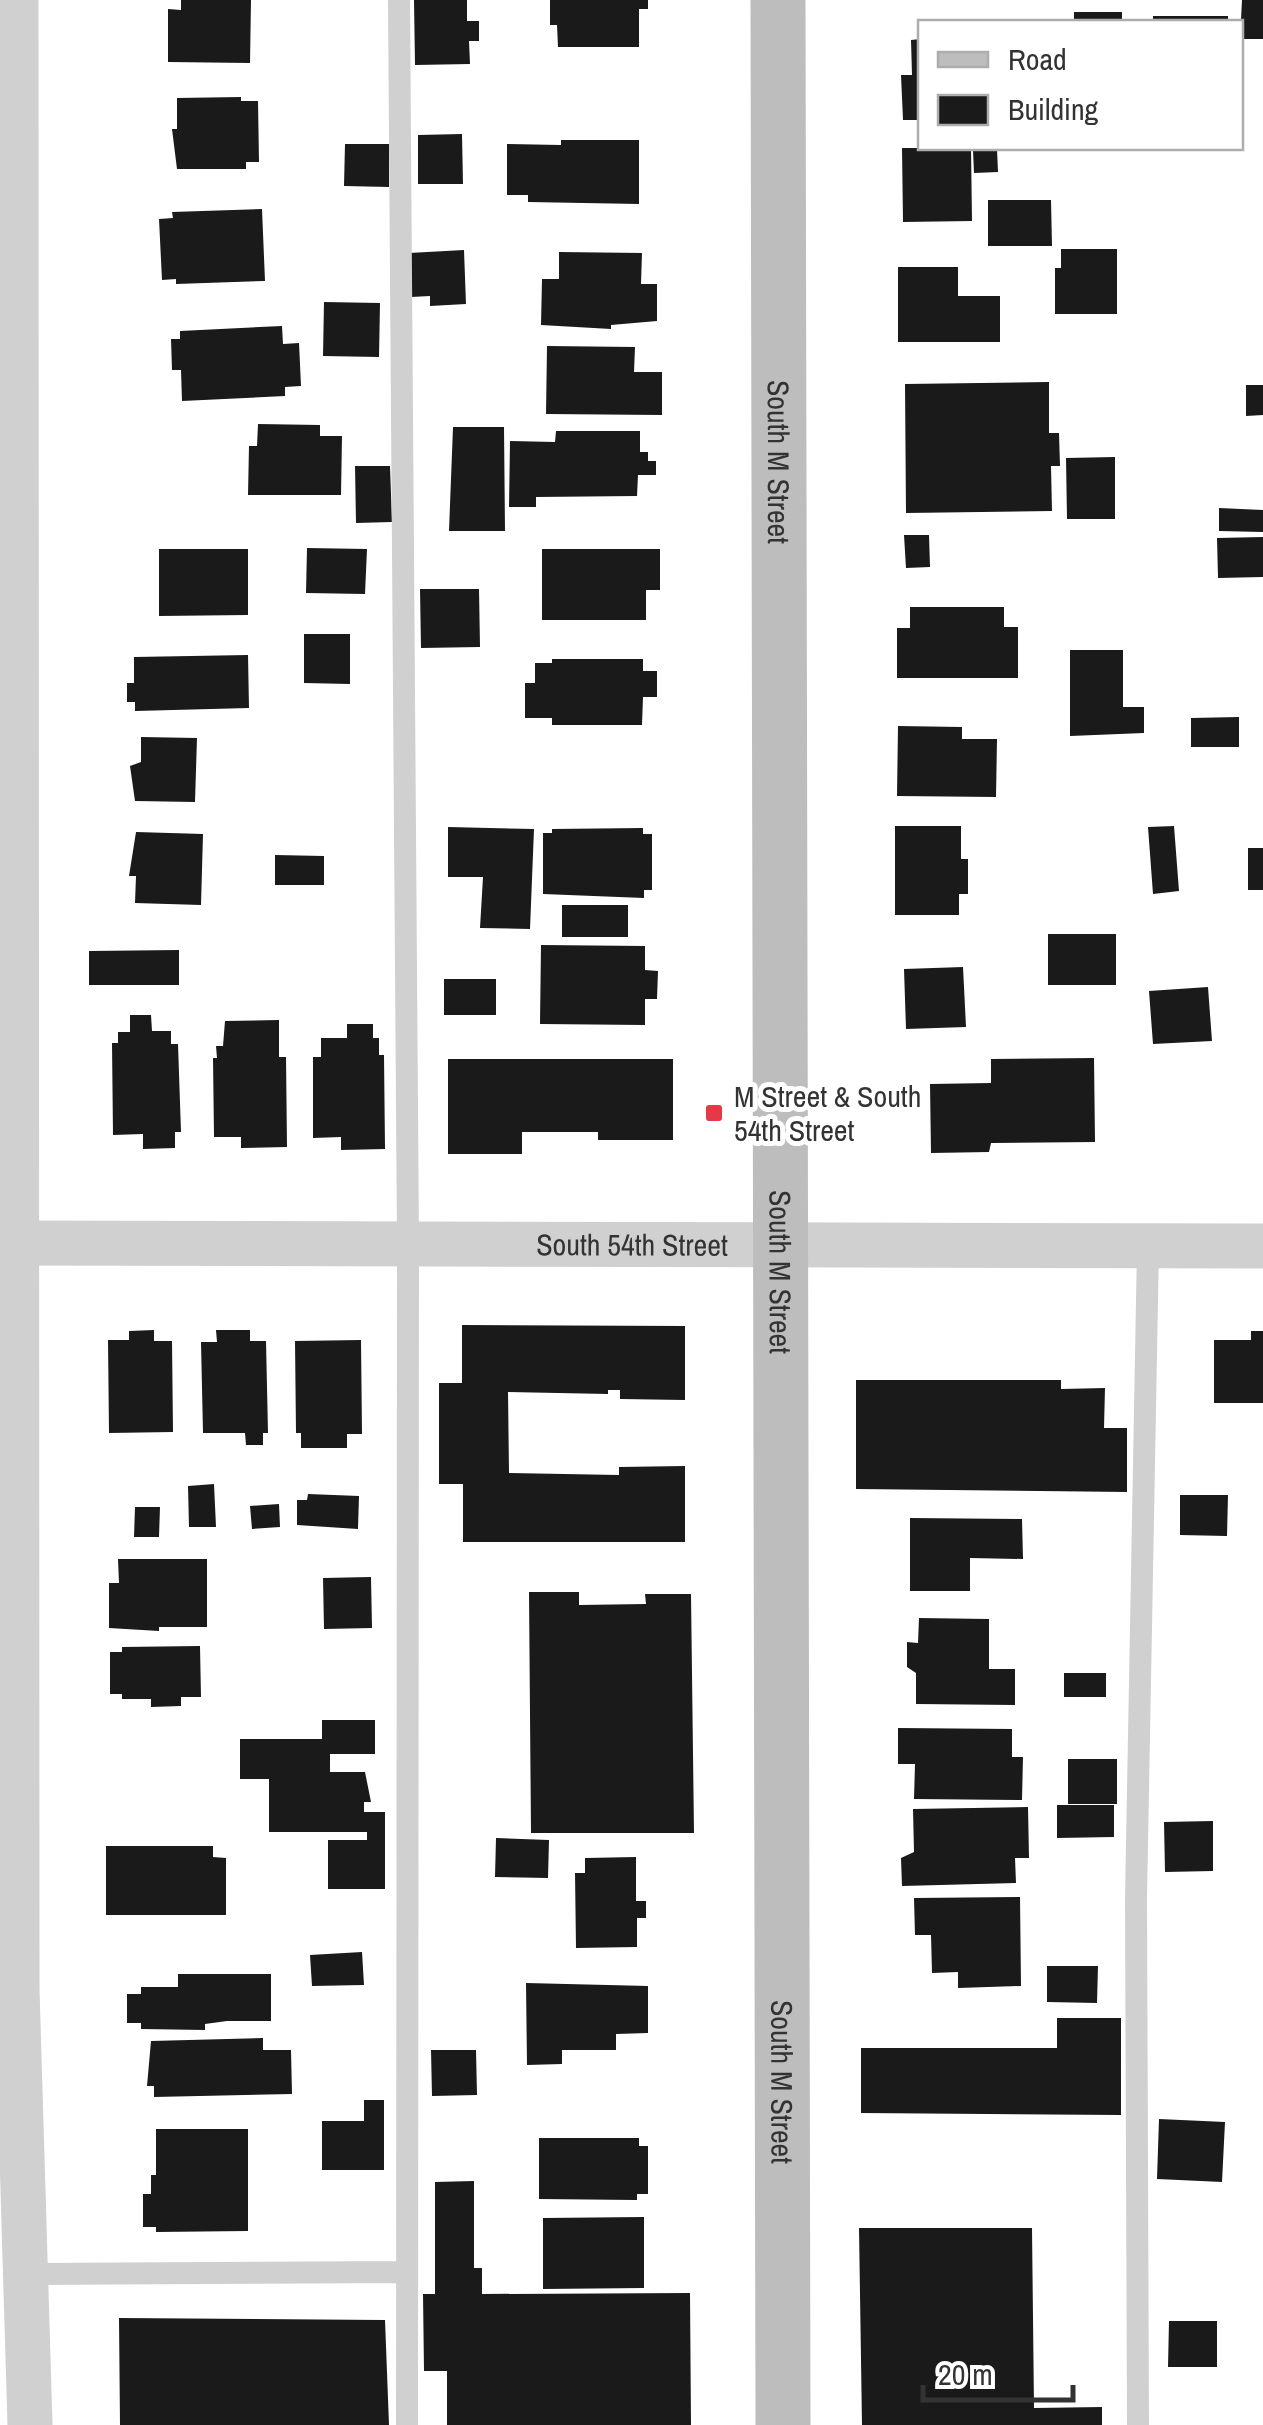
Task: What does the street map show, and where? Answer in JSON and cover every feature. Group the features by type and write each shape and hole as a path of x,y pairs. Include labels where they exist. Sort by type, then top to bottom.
{"street":[{"path":"16,0 8,505 8,1989 26,2274 30,2425"},
{"name":"South M Street","path":"778,0 783,2425"},
{"name":"South 54th Street","path":"9,1243 1263,1246"}],"lane":[{"path":"399,0 408,1245 407,2425"},
{"path":"1138,2425 1136,1899 1148,1246"},
{"path":"26,2274 406,2272"}],"building":[{"path":"181,0 251,0 250,63 168,62 168,9 181,10"},
{"path":"414,0 467,0 467,21 479,21 479,41 469,41 470,64 415,65"},
{"path":"550,0 648,0 648,9 639,9 639,47 558,47 557,25 550,25"},
{"path":"1242,0 1263,0 1263,39 1243,39"},
{"path":"1074,12 1122,12 1122,20 1074,20"},
{"path":"1153,16 1228,16 1228,20 1153,20"},
{"path":"918,39 918,120 903,120 901,75 912,75 911,40"},
{"path":"241,97 241,101 258,101 259,162 246,162 246,169 177,169 172,129 177,129 177,98"},
{"path":"462,134 463,184 418,184 418,135"},
{"path":"561,140 639,140 639,204 528,202 528,195 507,195 507,144 561,145"},
{"path":"345,144 389,144 389,187 344,186"},
{"path":"902,148 971,150 972,221 903,222"},
{"path":"973,150 997,150 998,172 974,173"},
{"path":"988,200 1051,200 1052,246 988,246"},
{"path":"262,209 265,281 176,284 176,279 162,280 159,219 173,218 172,212"},
{"path":"1061,249 1117,249 1117,314 1055,314 1055,268 1061,268"},
{"path":"464,250 466,304 430,306 430,296 411,297 409,253"},
{"path":"559,252 642,253 641,284 657,284 657,321 611,325 611,329 541,325 542,279 559,279"},
{"path":"898,267 958,267 958,296 1000,296 1000,342 898,342"},
{"path":"324,302 380,303 379,357 323,356"},
{"path":"282,326 283,344 299,343 301,386 285,387 285,396 182,401 181,370 172,370 171,339 180,339 180,331"},
{"path":"547,346 635,347 634,372 662,372 662,415 546,414"},
{"path":"1049,382 1049,433 1059,433 1060,466 1051,466 1052,511 906,513 905,384"},
{"path":"1246,385 1263,385 1263,415 1246,416"},
{"path":"258,424 320,425 320,436 342,436 341,495 248,495 249,446 257,446"},
{"path":"453,427 504,427 505,531 449,531"},
{"path":"556,431 640,431 640,452 648,452 648,461 656,461 656,475 638,475 637,496 536,497 536,507 509,507 510,441 555,442"},
{"path":"1115,457 1115,519 1067,519 1066,458"},
{"path":"355,466 390,466 392,522 356,523"},
{"path":"1219,508 1263,510 1263,532 1219,531"},
{"path":"904,535 929,535 930,567 906,568"},
{"path":"1263,537 1263,577 1218,578 1217,538"},
{"path":"307,548 367,549 365,594 306,593"},
{"path":"159,549 248,549 248,615 159,616"},
{"path":"542,549 660,549 660,590 646,590 646,620 542,620"},
{"path":"420,589 479,589 480,647 421,648"},
{"path":"910,607 1004,607 1004,627 1018,627 1018,678 897,678 897,628 910,628"},
{"path":"304,634 350,634 350,684 304,683"},
{"path":"1070,650 1123,650 1123,707 1144,707 1144,733 1070,736"},
{"path":"248,655 249,708 135,711 135,702 127,702 127,683 134,683 134,657"},
{"path":"552,659 643,659 643,671 657,671 657,697 643,697 642,725 552,725 552,718 525,718 525,683 535,683 535,663 552,663"},
{"path":"1239,717 1239,747 1191,747 1191,718"},
{"path":"898,726 962,727 962,739 997,739 996,797 897,796"},
{"path":"141,737 197,738 195,802 135,801 130,766 141,762"},
{"path":"895,826 961,826 961,859 968,859 968,894 959,894 959,915 895,915"},
{"path":"1174,826 1179,891 1153,894 1148,827"},
{"path":"448,827 534,829 530,929 480,928 483,877 448,877"},
{"path":"643,828 643,834 652,834 652,890 644,890 644,898 543,894 543,833 552,833 552,829"},
{"path":"136,832 203,834 201,905 135,903 136,876 129,876"},
{"path":"1248,848 1263,848 1263,890 1248,890"},
{"path":"275,855 324,856 324,885 275,885"},
{"path":"562,905 628,905 628,937 562,937"},
{"path":"1048,934 1116,934 1116,985 1048,985"},
{"path":"541,945 645,946 645,970 658,971 657,999 645,999 645,1025 540,1024"},
{"path":"179,950 179,985 89,985 89,951"},
{"path":"963,967 966,1027 906,1029 904,969"},
{"path":"444,979 496,979 496,1015 444,1015"},
{"path":"1208,987 1212,1041 1153,1044 1149,991"},
{"path":"130,1015 151,1015 152,1031 171,1031 171,1044 178,1044 181,1132 175,1132 175,1148 143,1149 143,1134 113,1135 112,1043 118,1043 118,1032 130,1032"},
{"path":"279,1020 279,1057 286,1057 287,1147 241,1148 241,1137 214,1137 213,1058 217,1058 216,1046 223,1046 225,1021"},
{"path":"347,1024 373,1024 373,1038 379,1038 379,1055 384,1055 385,1149 341,1150 341,1137 313,1138 313,1057 321,1057 321,1038 347,1038"},
{"path":"1094,1058 1095,1142 991,1143 989,1152 931,1153 930,1084 991,1083 991,1059"},
{"path":"448,1059 673,1059 673,1140 598,1140 598,1132 522,1132 522,1154 448,1154"},
{"path":"462,1325 685,1326 685,1400 620,1399 620,1390 608,1390 608,1394 508,1392 509,1473 619,1475 619,1467 685,1466 685,1542 463,1542 463,1484 439,1484 439,1383 462,1383"},
{"path":"154,1330 154,1341 172,1341 173,1432 109,1433 108,1340 129,1340 129,1331"},
{"path":"216,1330 250,1330 250,1341 266,1341 268,1433 263,1433 263,1445 246,1445 245,1433 203,1433 201,1342 217,1342"},
{"path":"1251,1331 1263,1331 1263,1403 1214,1403 1214,1340 1251,1340"},
{"path":"361,1340 362,1434 347,1434 347,1448 301,1448 301,1433 296,1433 295,1341"},
{"path":"856,1380 1061,1380 1061,1389 1105,1388 1104,1428 1127,1428 1127,1492 856,1489"},
{"path":"214,1484 216,1527 189,1527 188,1486"},
{"path":"308,1494 359,1496 358,1529 297,1525 297,1500 307,1500"},
{"path":"1180,1495 1228,1495 1227,1536 1180,1535"},
{"path":"279,1504 280,1527 252,1529 250,1506"},
{"path":"135,1507 160,1507 159,1537 134,1537"},
{"path":"910,1518 1022,1519 1023,1559 970,1558 970,1591 910,1591"},
{"path":"118,1559 207,1559 207,1627 159,1627 159,1631 109,1628 109,1583 119,1583"},
{"path":"371,1577 372,1628 324,1629 323,1578"},
{"path":"529,1592 579,1592 579,1605 646,1604 645,1594 691,1594 694,1833 531,1833"},
{"path":"919,1618 989,1619 989,1669 1015,1669 1015,1705 916,1704 916,1673 907,1667 907,1642 918,1643"},
{"path":"200,1646 201,1697 181,1697 181,1706 151,1707 151,1699 122,1699 122,1694 110,1694 110,1652 122,1652 122,1647"},
{"path":"1064,1673 1106,1673 1106,1697 1064,1697"},
{"path":"322,1720 375,1720 375,1754 330,1754 330,1772 365,1772 371,1802 364,1802 364,1812 385,1812 385,1889 328,1889 328,1840 367,1840 367,1832 269,1832 269,1779 240,1779 240,1739 322,1739"},
{"path":"898,1728 1012,1729 1012,1757 1023,1757 1022,1800 914,1799 915,1764 898,1764"},
{"path":"1068,1759 1117,1759 1117,1804 1068,1804"},
{"path":"1057,1805 1114,1805 1114,1837 1057,1838"},
{"path":"1028,1807 1029,1858 1015,1858 1016,1883 902,1886 901,1858 914,1852 913,1809"},
{"path":"1213,1821 1213,1871 1165,1872 1164,1822"},
{"path":"496,1838 549,1840 548,1878 495,1877"},
{"path":"106,1846 213,1846 213,1857 226,1858 226,1915 106,1915"},
{"path":"636,1857 636,1901 646,1901 646,1918 637,1918 637,1947 576,1948 575,1873 585,1873 585,1858"},
{"path":"1020,1897 1021,1986 958,1988 958,1972 932,1973 931,1935 915,1935 914,1898"},
{"path":"362,1952 364,1985 312,1986 310,1955"},
{"path":"1047,1966 1098,1966 1097,2003 1047,2002"},
{"path":"178,1974 271,1974 271,2021 205,2024 205,2030 141,2029 141,2023 127,2023 127,1994 141,1994 141,1987 178,1987"},
{"path":"526,1983 648,1986 648,2033 616,2034 616,2050 562,2050 562,2064 527,2065"},
{"path":"1057,2018 1121,2018 1121,2115 861,2113 861,2048 1057,2048"},
{"path":"263,2038 263,2050 291,2050 292,2094 154,2097 154,2086 147,2086 151,2041"},
{"path":"431,2050 476,2050 477,2095 432,2096"},
{"path":"364,2100 384,2100 384,2170 322,2170 322,2121 364,2121"},
{"path":"1159,2119 1225,2122 1222,2182 1157,2179"},
{"path":"156,2129 248,2129 248,2231 156,2232 156,2227 143,2227 143,2194 151,2194 151,2175 156,2175"},
{"path":"539,2138 639,2138 639,2146 648,2146 648,2194 637,2194 637,2200 539,2199"},
{"path":"474,2181 474,2268 482,2268 482,2294 690,2293 691,2425 447,2425 447,2371 424,2371 423,2294 435,2294 435,2182"},
{"path":"644,2217 644,2288 543,2289 543,2218"},
{"path":"859,2228 1032,2228 1034,2408 1102,2407 1102,2425 862,2425"},
{"path":"119,2318 385,2320 389,2425 120,2425"},
{"path":"1169,2321 1217,2321 1217,2367 1168,2367"}],"place":[{"name":"M Street & South 54th Street","path":"714,1113"}]}
